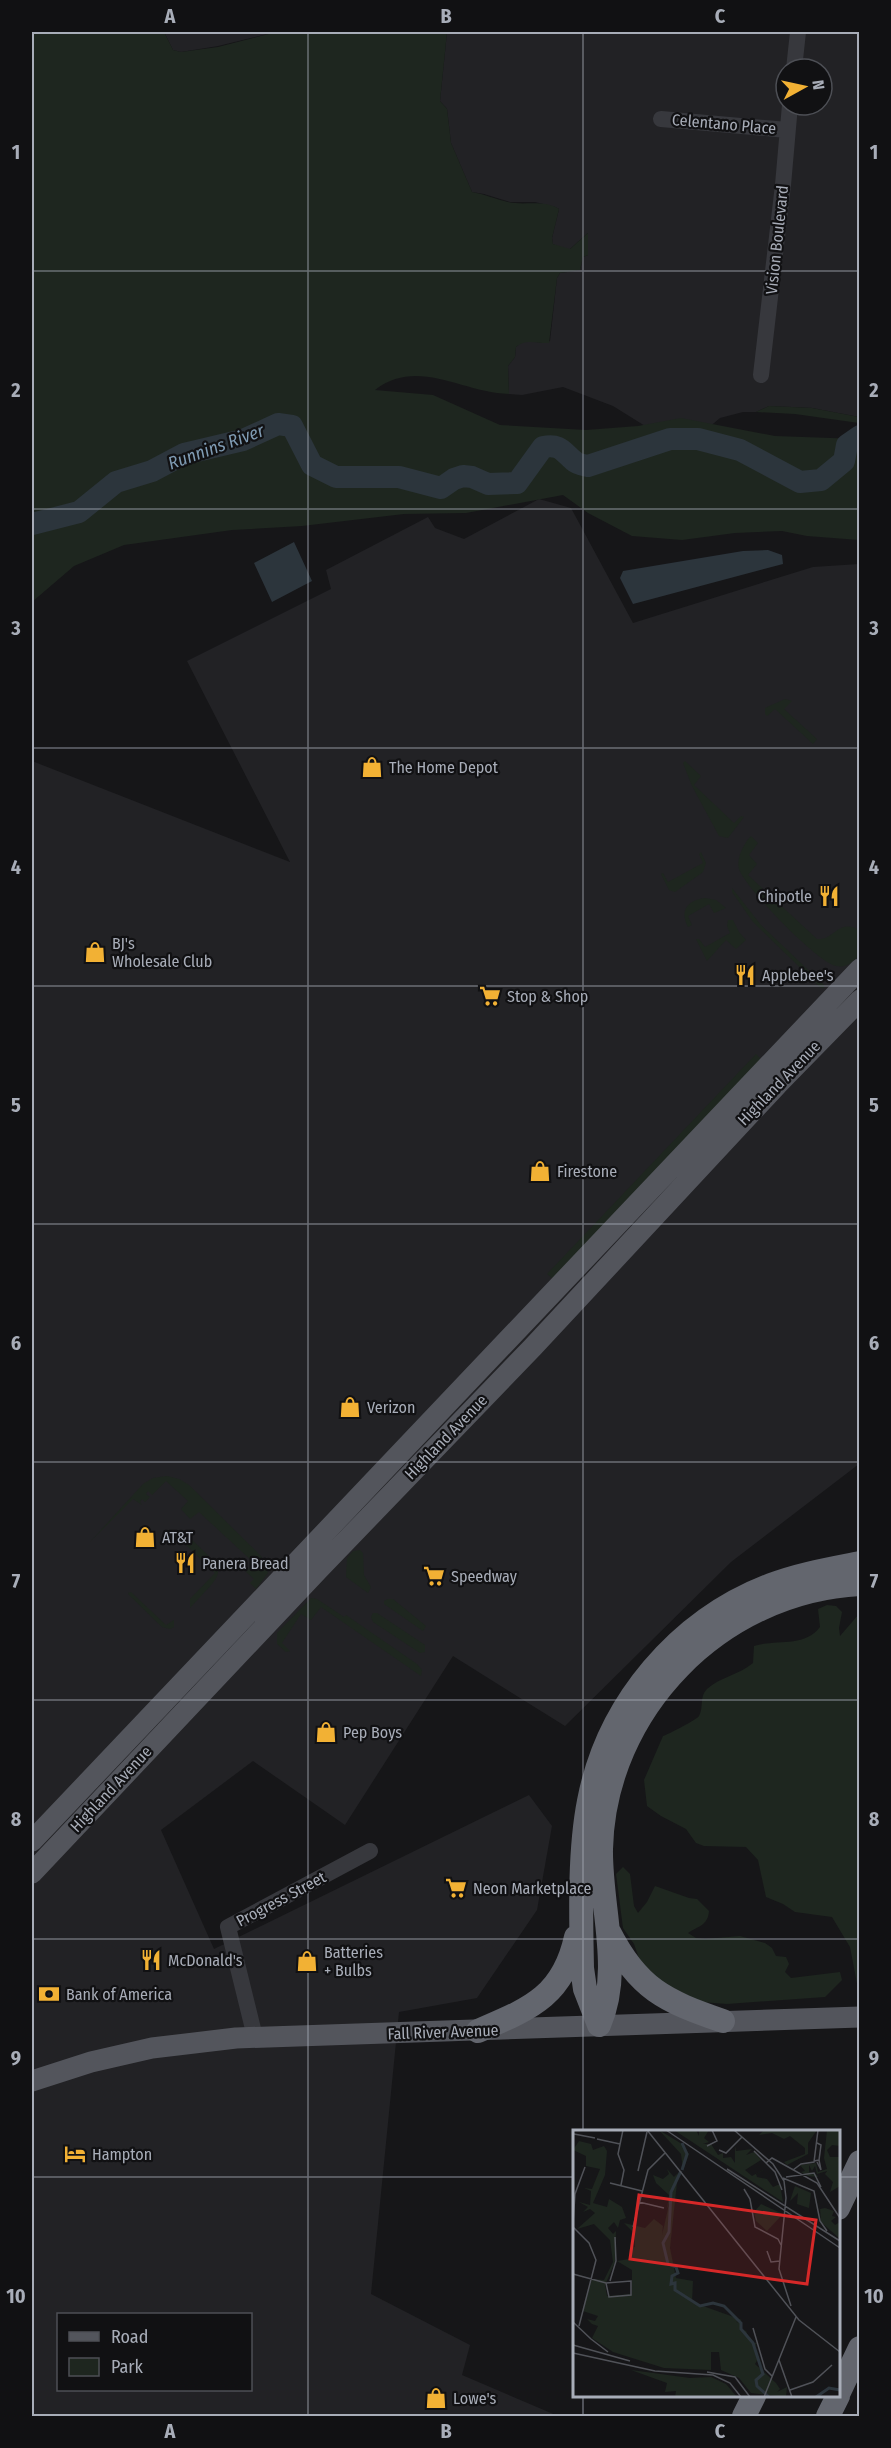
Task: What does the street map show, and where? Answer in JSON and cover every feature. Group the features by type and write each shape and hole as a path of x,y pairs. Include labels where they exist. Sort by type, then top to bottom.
{"highway":[{"path":"599,2025 588,1999 583,1978 583,1881 586,1818 597,1768 609,1737 626,1706 656,1665 693,1629 718,1612 751,1594 787,1579 860,1563"},
{"path":"599,2025 606,2006 609,1986 608,1929 602,1865 603,1820 619,1760 633,1729 649,1702 669,1676 692,1653 738,1620 793,1596 823,1588 860,1584"},
{"path":"478,2031 530,2007 558,1983 575,1941 583,1881"},
{"path":"608,1929 626,1961 653,1990 681,2006 723,2021"},
{"path":"840,2204 860,2162"},
{"path":"840,2391 860,2348"},
{"path":"744,2416 754,2397"},
{"path":"828,2416 837,2397"}],"main road":[{"name":"Highland Avenue","path":"32,1841 860,969"},
{"name":"Highland Avenue","path":"32,1873 533,1347 777,1084 860,1000"},
{"name":"Fall River Avenue","path":"32,2081 91,2062 152,2048 255,2037 860,2018"}],"street":[{"path":"795,57 798,32"},
{"name":"Vision Boulevard","path":"761,375 789,117"},
{"name":"Celentano Place","path":"661,119 787,130"},
{"name":"Progress Street","path":"255,2037 228,1927 370,1851"}],"shaded area":[{"path":"164,32 276,32 181,52 173,50"},
{"path":"447,32 859,32 859,417 812,408 769,406 756,412 743,412 720,418 702,433 658,434 613,406 563,387 522,395 509,394 508,366 515,357 516,347 521,342 545,343 550,341 557,278 560,273 580,270 583,257 588,255 588,233 570,249 563,249 553,244 552,238 559,209 535,202 510,202 472,192 451,143 447,109 440,101"},
{"path":"539,499 571,508 633,623 813,567 859,564 859,1464 731,1562 565,1726 453,1656 345,1825 253,1761 161,1830 214,1949 529,1795 552,1826 537,1910 477,1998 399,2012 371,2294 470,2345 462,2375 558,2416 32,2416 32,761 290,862 187,661 331,589 326,570 428,517 435,528 464,539"},
{"path":"294,542 312,581 272,602 254,563"},
{"path":"768,550 782,555 783,564 633,604 620,578 623,571 743,551"}],"green space":[{"path":"32,32 164,32 173,50 181,52 218,47 276,32 447,32 440,101 447,109 451,143 472,192 508,202 540,203 559,209 552,238 553,244 570,249 588,233 588,255 583,257 580,270 560,273 557,278 549,343 528,342 516,347 515,357 508,366 509,394 424,376 391,381 375,390 433,395 500,425 586,430 638,426 681,418 775,436 859,439 859,540 807,536 782,531 735,533 682,540 632,536 588,513 563,495 466,513 404,514 302,526 232,530 124,545 74,566 32,602"},
{"path":"769,406 812,408 859,417 859,423 795,414 756,412"},
{"path":"785,699 792,701 784,709 817,739 813,744 775,709 767,716 765,714 765,708"},
{"path":"685,761 701,776 694,785 734,823 741,816 744,817 728,838 719,836 692,786 683,763"},
{"path":"751,836 758,843 749,855 757,864 748,875 817,939 828,937 841,928 852,927 859,930 859,955 852,963 846,966 836,966 827,962 783,924 754,892 744,879 738,865 741,851"},
{"path":"701,852 706,863 703,872 675,892 669,890 661,874 663,873 668,882 703,863 699,854"},
{"path":"732,888 761,925 824,985 824,988 821,988 753,922 732,892"},
{"path":"705,898 716,900 726,908 714,913 709,904 688,916 692,925 688,927 684,916 687,907 694,901"},
{"path":"728,920 733,920 746,940 736,949 726,940 707,961 696,939 699,939 705,947 730,933 727,926"},
{"path":"756,1054 761,1059 553,1279 547,1274"},
{"path":"167,1476 189,1485 265,1561 268,1573 256,1589 250,1583 254,1579 246,1572 254,1563 199,1512 190,1519 181,1509 188,1501 166,1481 152,1495 148,1491 146,1494 150,1497 145,1502 142,1499 140,1502 142,1505 133,1499 90,1542 143,1484 153,1478"},
{"path":"189,1537 211,1558 218,1572 211,1585 190,1608 190,1599 215,1573 184,1543"},
{"path":"360,1550 363,1553 364,1575 371,1587 368,1593 346,1577 347,1558 353,1551"},
{"path":"131,1592 166,1625 174,1620 174,1627 170,1629 162,1627 129,1595 128,1593"},
{"path":"311,1598 317,1599 344,1617 346,1615 417,1664 422,1670 421,1676 321,1607 311,1620 301,1614 282,1643 290,1651 286,1652 277,1644 277,1633"},
{"path":"393,1599 426,1626 423,1631 384,1604 384,1601"},
{"path":"827,1605 836,1606 842,1612 840,1636 859,1614 859,1994 850,1947 832,1917 795,1912 766,1897 758,1860 746,1847 704,1846 696,1843 686,1829 647,1806 644,1780 663,1736 699,1716 703,1695 707,1689 753,1663 754,1646 789,1642 813,1634 820,1627 818,1609"},
{"path":"373,1613 377,1613 425,1645 425,1652 420,1653 373,1622 371,1617"},
{"path":"623,1867 630,1874 634,1906 638,1913 655,1886 697,1899 709,1911 705,1922 688,1933 696,1938 740,1936 765,1943 772,1948 776,1956 786,1957 789,1964 785,1972 791,1978 840,1972 842,1980 825,1997 727,2004 701,2002 649,1976 634,1944 623,1928 616,1874"}],"waterway":[{"name":"Runnins River","path":"32,524 79,512 116,482 152,471 184,454 243,440 278,424 292,426 312,465 336,477 399,477 441,488 463,476 488,484 517,483 543,447 558,447 575,462 588,466 670,439 698,439 740,450 800,482 821,480 844,461 847,445 860,436"}],"place":[{"name":"The Home Depot","path":"372,767"},
{"name":"Chipotle","path":"829,896"},
{"name":"BJ's Wholesale Club","path":"95,952"},
{"name":"Applebee's","path":"745,975"},
{"name":"Stop & Shop","path":"490,996"},
{"name":"Firestone","path":"540,1171"},
{"name":"Verizon","path":"350,1407"},
{"name":"AT&T","path":"145,1537"},
{"name":"Panera Bread","path":"185,1563"},
{"name":"Speedway","path":"434,1576"},
{"name":"Pep Boys","path":"326,1732"},
{"name":"Neon Marketplace","path":"456,1888"},
{"name":"McDonald's","path":"151,1960"},
{"name":"Batteries + Bulbs","path":"307,1961"},
{"name":"Bank of America","path":"49,1994"},
{"name":"Hampton","path":"75,2154"},
{"name":"Lowe's","path":"436,2398"}]}
